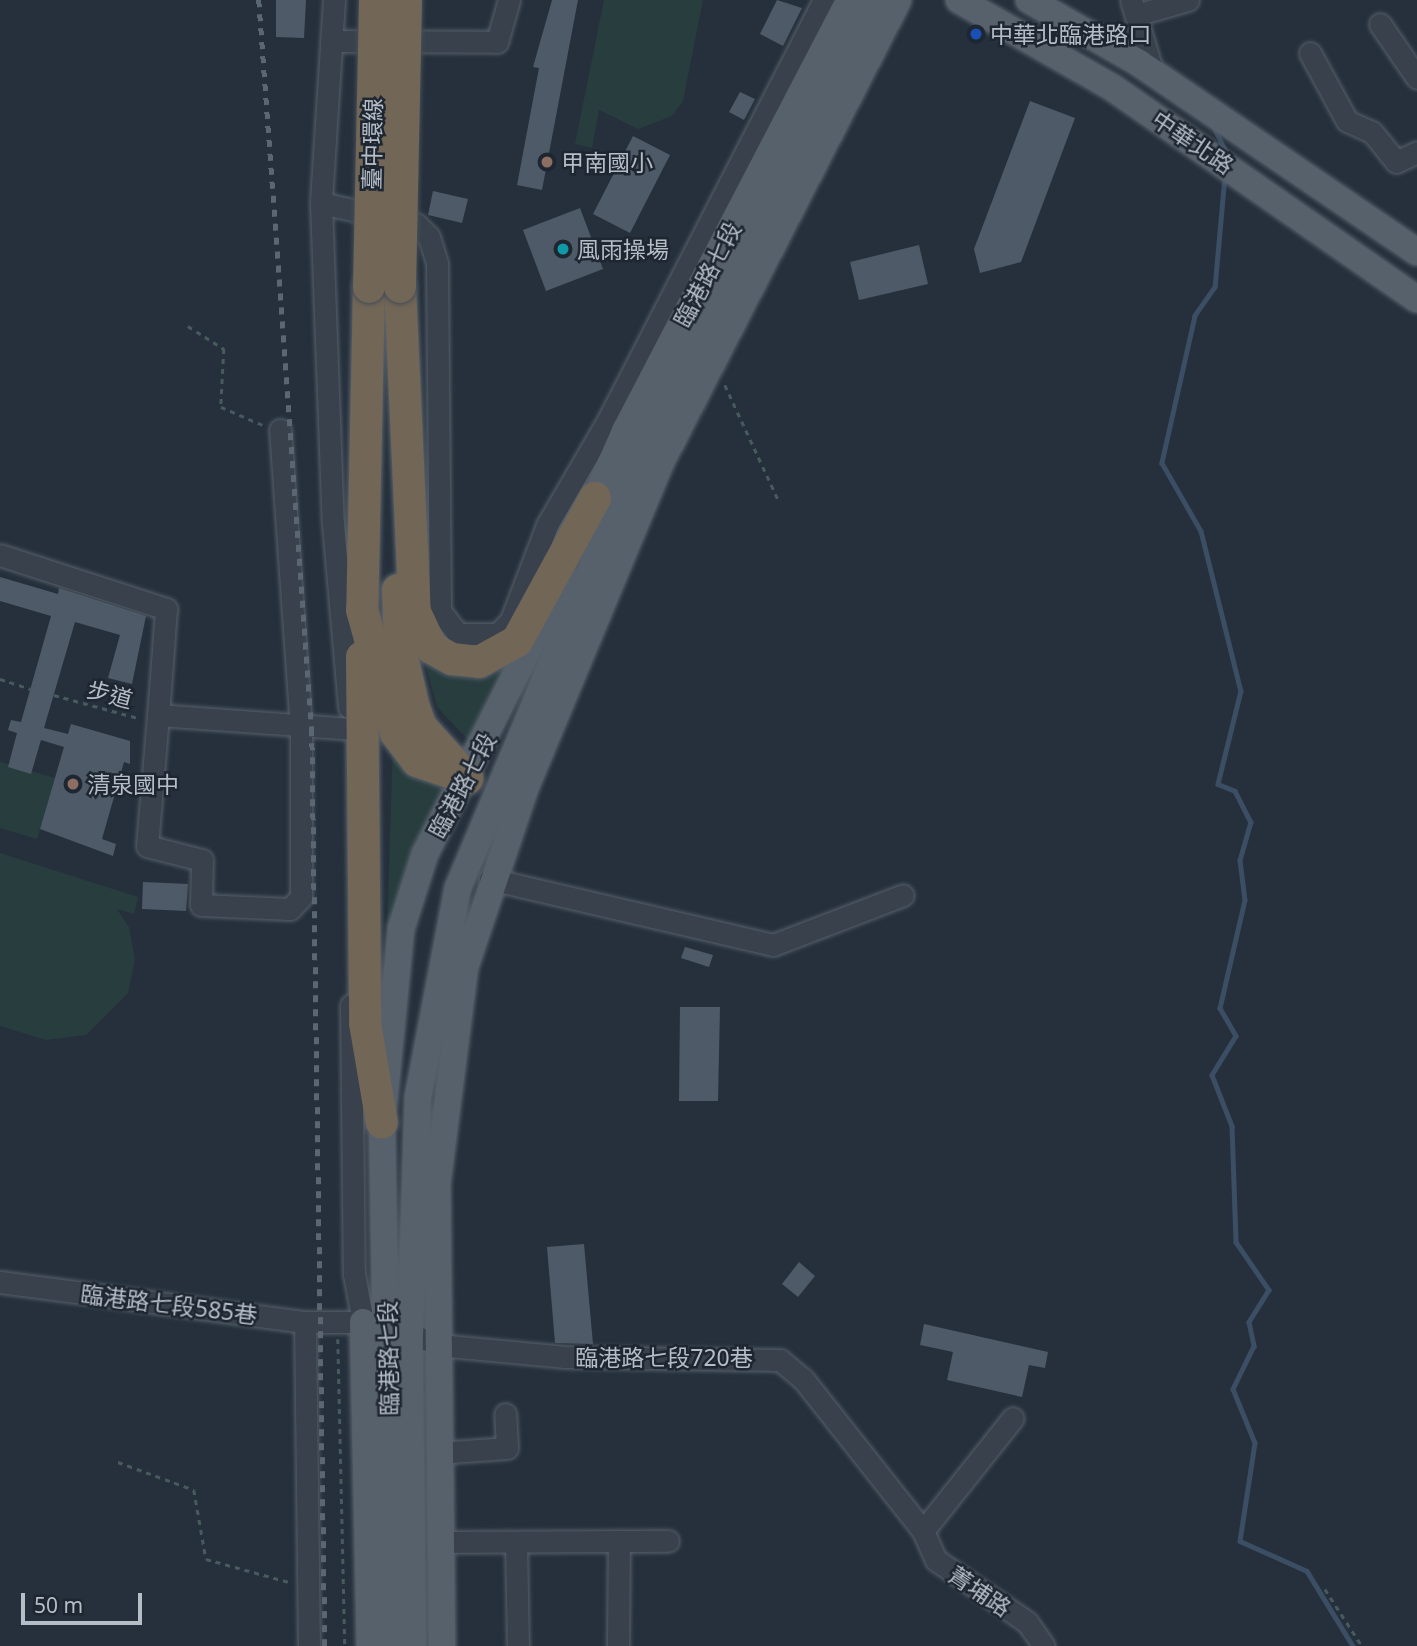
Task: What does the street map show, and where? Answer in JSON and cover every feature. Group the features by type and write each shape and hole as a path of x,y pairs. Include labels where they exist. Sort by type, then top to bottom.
{"highway":[{"name":"臺中環線","path":"375,0 362,610 365,1023 382,1123"},
{"name":"臺中環線","path":"405,473 400,287 406,0"},
{"path":"405,473 415,611 432,648 465,662 494,657 517,641 595,498"},
{"path":"405,473 398,578 405,678 421,727 467,778"},
{"path":"362,610 396,733 417,761 467,778"}],"main road":[{"name":"臨港路七段","path":"370,1646 375,1326 382,1123 390,1012 410,890 552,611 595,498 849,0"},
{"name":"臨港路七段","path":"391,1646 375,1326 458,888 494,794 650,458 875,0"},
{"name":"臨港路七段","path":"442,1646 435,1344 443,1105 466,967 490,879 650,458 709,368 898,0"},
{"name":"中華北路","path":"959,0 1114,88 1417,299"},
{"name":"中華北路","path":"1029,0 1153,73 1417,253"},
{"path":"467,778 494,794"},
{"name":"臨港路七段","path":"375,1326 413,1646"}],"street":[{"path":"334,0 321,203 333,524 351,729 354,1273 375,1326"},
{"path":"331,41 497,42 509,0"},
{"path":"321,203 416,224 429,237 436,264 440,611 458,634 498,635 511,620 547,525 607,422 824,0"},
{"path":"1153,73 1134,8 1188,0"},
{"path":"1380,24 1417,78"},
{"path":"1310,53 1347,121 1372,132 1396,162 1417,152"},
{"path":"0,555 166,609 147,846 202,860 201,905 290,909 301,897 301,729 280,430"},
{"path":"158,715 301,729 351,729"},
{"path":"490,879 773,945 903,895"},
{"name":"臨港路七段585巷","path":"0,1282 305,1322 375,1326"},
{"path":"305,1322 309,1646"},
{"name":"臨港路七段720巷","path":"375,1326 435,1344 565,1357 780,1360 803,1379 923,1531"},
{"path":"437,1453 507,1448 505,1414"},
{"path":"923,1531 1013,1418"},
{"name":"菁埔路","path":"923,1531 936,1560 1027,1622 1044,1646"},
{"path":"618,1646 619,1541"},
{"path":"441,1542 668,1541"},
{"path":"516,1543 518,1646"}],"path":[{"path":"188,326 221,342 221,407 228,415 280,430"},
{"path":"709,368 728,388 778,499"},
{"path":"0,679 30,689"},
{"name":"步道","path":"54,695 141,719 158,715"},
{"path":"345,1646 375,1326"},
{"path":"118,1462 194,1490 206,1559 309,1588"},
{"path":"1325,1589 1362,1646"}],"green space":[{"path":"604,0 703,0 683,101 672,116 638,129 599,110 592,148 575,144"},
{"path":"416,630 422,645 511,657 473,745 437,707"},
{"path":"393,741 404,760 446,788 387,933"},
{"path":"0,762 55,778 37,839 0,828"},
{"path":"0,853 138,897 134,914 117,909 129,927 135,959 128,993 86,1035 46,1040 0,1026"}],"building":[{"path":"276,0 306,0 304,38 276,37"},
{"path":"552,0 578,0 542,190 517,185 539,68 533,67"},
{"path":"777,0 802,8 783,46 760,34"},
{"path":"740,92 755,99 744,120 729,112"},
{"path":"1030,101 1075,118 1021,262 980,273 974,249"},
{"path":"633,136 670,155 630,233 593,214"},
{"path":"433,191 468,199 462,223 428,215"},
{"name":"風雨操場","path":"580,208 603,269 546,291 523,230"},
{"path":"919,245 928,284 859,300 850,262"},
{"path":"0,577 58,594 59,588 146,616 132,684 108,678 120,635 75,622 44,728 68,734 71,724 130,741 130,764 124,762 102,839 116,844 113,856 40,829 64,747 41,740 31,774 8,767 17,733 8,730 11,720 21,722 51,616 0,601"},
{"path":"143,882 188,884 186,911 142,909"},
{"path":"685,947 713,955 709,967 681,958"},
{"path":"680,1007 720,1007 718,1101 679,1101"},
{"path":"584,1244 593,1344 555,1343 547,1247"},
{"path":"799,1262 815,1276 798,1297 782,1284"},
{"path":"924,1324 1048,1352 1045,1368 1029,1365 1022,1397 947,1380 953,1352 920,1345"}],"waterway":[{"path":"1214,127 1227,154"},
{"path":"1225,176 1215,287 1195,316 1162,463 1201,531 1241,691 1218,784 1235,791 1251,822 1240,860 1245,900 1220,1008 1236,1036 1212,1075 1232,1126 1236,1242 1269,1290 1249,1322 1254,1346 1233,1389 1255,1443 1240,1541 1307,1571 1353,1646"}],"railway":[{"path":"259,0 312,729 325,1646"}],"place":[{"name":"中華北臨港路口","path":"976,34"},
{"name":"甲南國小","path":"547,162"},
{"name":"風雨操場","path":"563,249"},
{"name":"清泉國中","path":"73,784"}]}
